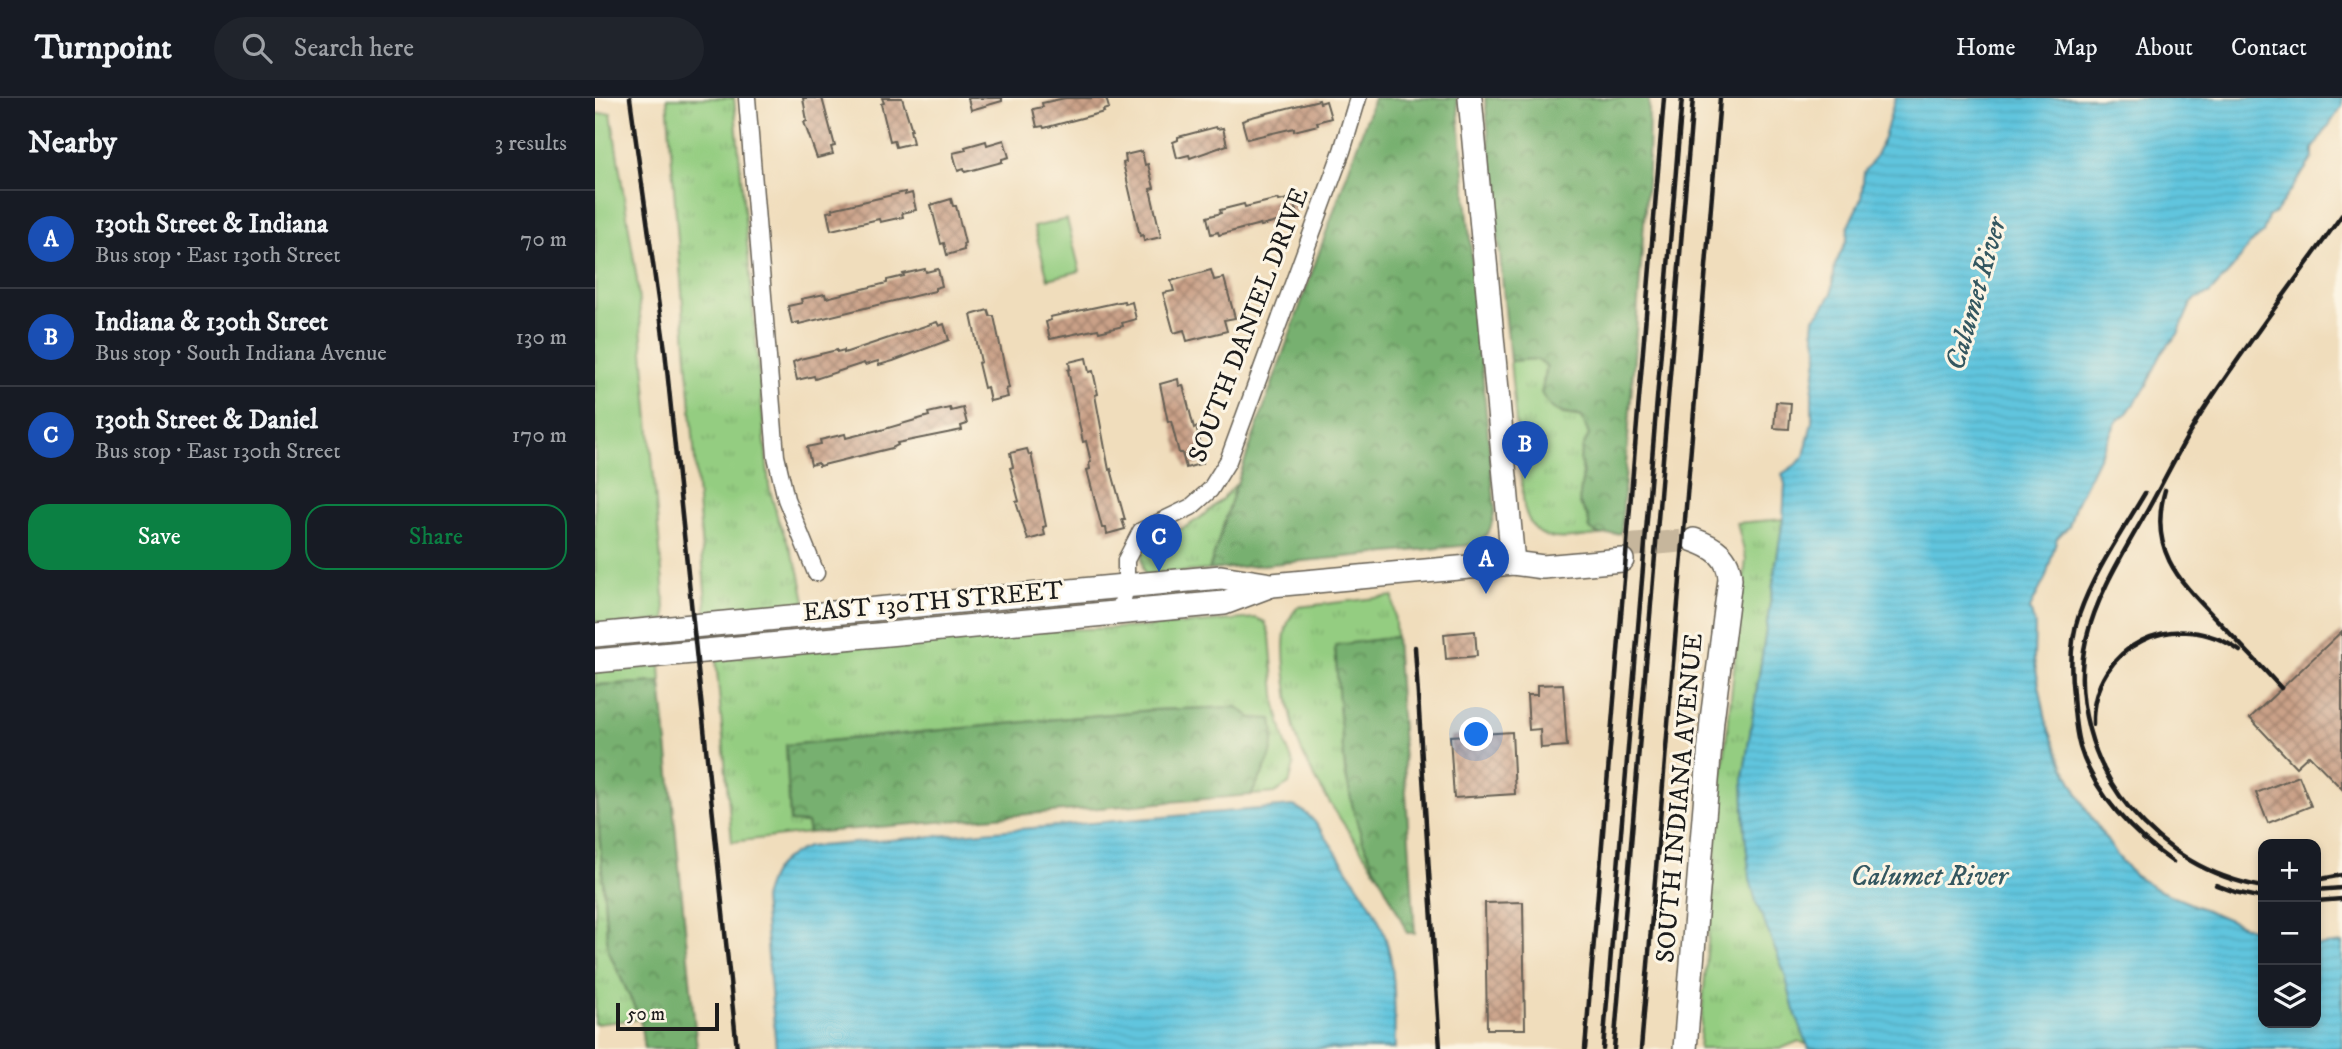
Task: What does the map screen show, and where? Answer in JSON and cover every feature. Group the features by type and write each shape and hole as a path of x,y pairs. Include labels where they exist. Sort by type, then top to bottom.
{"main road":[{"path":"1470,98 1513,563"},
{"name":"SOUTH INDIANA AVENUE","path":"1685,1049 1712,720 1730,579 1730,569 1722,555 1711,546 1693,547"},
{"name":"EAST 130TH STREET","path":"595,635 1126,588 1221,577 1272,585 1513,563 1542,554 1623,553"},
{"name":"EAST 130TH STREET","path":"595,662 1224,603 1272,585"}],"street":[{"path":"747,98 776,456 783,491 816,573"},
{"name":"SOUTH DANIEL DRIVE","path":"1119,613 1126,588 1126,560 1142,531 1191,506 1210,490 1228,461 1342,151 1358,98"}],"green space":[{"path":"667,98 734,98 769,486 778,519 799,571 806,606 707,617"},
{"path":"1374,98 1457,98 1495,510 1491,527 1482,539 1471,545 1209,570 1237,483"},
{"path":"1485,98 1649,98 1648,169 1621,533 1599,535 1590,529 1588,517 1579,502 1583,473 1580,459 1589,435 1582,417 1559,412 1547,402 1541,393 1547,367 1543,363 1530,360 1510,361"},
{"path":"611,113 637,280 666,620 595,627 595,114"},
{"path":"1067,219 1080,271 1048,279 1034,227"},
{"path":"1510,361 1541,361 1547,367 1543,381 1562,414 1582,417 1589,435 1580,459 1583,473 1579,502 1588,517 1590,529 1599,535 1553,538 1535,530 1529,520 1524,507"},
{"path":"1237,483 1209,570 1145,575 1143,556 1149,537 1162,536 1187,526 1209,511"},
{"path":"1783,519 1743,779 1745,834 1750,879 1808,1045 1799,1041 1780,1049 1699,1049 1721,788 1746,559 1737,523"},
{"path":"1393,596 1396,637 1335,646 1345,773 1363,841 1380,877 1324,794 1298,742 1290,705 1284,643 1289,620 1298,607"},
{"path":"1256,618 1265,622 1270,636 1276,705 1294,765 1289,784 1274,793 1251,795 1267,763 1252,718 1237,707 1152,710 787,745 790,821 807,823 809,833 732,842 716,659 1020,631 1148,627"},
{"path":"1396,637 1415,933 1407,933 1368,853 1355,817 1342,744 1335,645"},
{"path":"660,664 661,682 595,685 595,670"},
{"path":"661,682 697,1049 644,1049 640,1019 608,950 595,775 595,685"},
{"path":"1237,707 1252,718 1272,719 1272,750 1251,795 809,833 807,823 790,822 786,745 1152,710"},
{"path":"595,775 608,950 640,1019 595,1024"}],"water":[{"name":"Calumet River","path":"1895,98 2342,98 2342,106 2313,149 2313,158 2275,213 2268,217 2263,233 2251,243 2209,294 2195,299 2178,334 2162,352 2146,387 2127,413 2117,421 2075,506 2069,526 2057,538 2046,577 2030,608 2035,626 2034,659 2047,725 2064,767 2086,809 2116,854 2134,875 2158,890 2258,932 2258,1028 2321,1028 2321,945 2342,943 2342,1049 1809,1049 1750,879 1743,779 1783,519 1785,484 1782,474 1804,456 1812,422 1812,393 1818,351 1813,329 1814,318 1832,293 1835,265 1847,239 1848,226 1861,199 1864,172 1884,138"},
{"path":"1293,806 1306,813 1322,832 1363,892 1381,925 1389,949 1393,977 1395,1049 776,1049 763,899 777,866 807,847"}],"building":[{"path":"803,98 822,98 835,146 831,147 833,154 817,158 804,122 807,121"},
{"path":"882,98 902,98 912,130 913,143 896,147 894,140 890,141"},
{"path":"968,98 1002,98 1002,101 971,110"},
{"path":"1065,98 1106,98 1109,108 1103,110 1104,112 1044,128 1037,127 1033,109 1043,107 1042,103"},
{"path":"1319,100 1320,103 1326,101 1331,118 1317,122 1318,125 1294,131 1294,128 1247,139 1242,121"},
{"path":"1216,127 1223,128 1227,145 1190,158 1189,155 1177,158 1173,142 1178,140 1178,137"},
{"path":"1004,140 1009,157 1002,159 1002,162 965,172 964,169 958,171 953,153 986,141 987,145"},
{"path":"1142,151 1154,188 1150,189 1161,237 1144,241 1143,235 1140,236 1123,163 1126,162 1125,155"},
{"path":"905,192 905,195 912,193 916,210 902,213 903,217 880,222 879,219 831,230 827,212 833,211 832,209"},
{"path":"1292,198 1297,214 1291,216 1292,218 1219,235 1218,232 1211,234 1207,217 1221,213 1220,210"},
{"path":"951,199 953,206 956,206 965,243 964,250 947,255 944,243 941,244 931,205"},
{"path":"925,269 926,272 938,269 942,286 935,288 935,291 792,324 788,306 802,303 801,299 825,294 826,298 887,283 887,280 904,276 903,274"},
{"path":"1211,270 1214,280 1224,278 1235,318 1224,320 1227,331 1187,341 1184,330 1174,333 1163,293 1174,291 1171,281"},
{"path":"1124,301 1125,304 1132,302 1136,319 1122,323 1123,326 1050,339 1046,322 1051,320 1050,317"},
{"path":"988,310 990,316 994,316 1009,388 1006,389 1008,397 990,401 978,363 981,362 971,315"},
{"path":"937,322 939,326 944,324 949,340 879,365 878,361 865,365 864,363 815,379 814,376 797,380 793,362 800,359 837,350 844,350 844,353"},
{"path":"1086,358 1089,372 1093,371 1098,394 1095,395 1109,470 1111,469 1125,520 1122,520 1125,529 1107,534 1106,528 1102,528 1087,470 1090,469 1091,462 1086,441 1083,442 1068,370 1069,362"},
{"path":"1178,379 1179,386 1183,385 1204,456 1203,463 1186,468 1182,453 1179,453 1171,421 1168,422 1160,384"},
{"path":"1776,402 1791,403 1789,429 1774,428"},
{"path":"950,408 951,411 963,408 967,424 961,426 962,430 897,443 898,445 892,448 819,466 818,463 811,465 807,447 821,444 820,440 878,431"},
{"path":"1027,449 1029,455 1031,454 1046,526 1043,527 1045,535 1028,540 1016,502 1019,501 1010,468 1013,467 1010,453"},
{"path":"1475,631 1477,656 1446,659 1444,634"},
{"path":"2342,631 2342,789 2309,755 2296,767 2250,718"},
{"path":"1563,684 1567,746 1541,748 1540,729 1529,730 1527,695 1537,695 1537,685"},
{"path":"1512,732 1515,794 1454,798 1450,736"},
{"path":"2299,776 2311,806 2268,823 2256,793"},
{"path":"1523,902 1525,1029 1487,1029 1485,903"}],"tunnel":[{"path":"1624,546 1694,540"}],"railway":[{"path":"630,98 665,350 737,1049"},
{"path":"1585,1049 1664,98"},
{"path":"1603,1049 1682,98"},
{"path":"1614,1049 1693,98"},
{"path":"1641,1049 1720,98"},
{"path":"2258,886 2224,876 2189,860 2158,838 2130,809 2105,772 2096,751 2084,707 2083,662 2086,640 2104,590 2187,438 2235,364 2342,215"},
{"path":"2165,490 2161,532 2172,565 2194,595 2281,688"},
{"path":"2145,493 2100,568 2085,599 2072,645 2072,684 2078,741 2095,781 2130,826 2173,862"},
{"path":"2093,724 2096,696 2106,673 2122,654 2142,641 2165,633 2190,632 2216,638 2240,651"},
{"path":"1415,647 1440,1049"},
{"path":"2321,879 2342,875"},
{"path":"2216,885 2258,897"},
{"path":"2321,890 2342,888"},
{"path":"2321,901 2342,899"}],"place":[{"name":"Indiana & 130th Street","path":"1525,479"},
{"name":"130th Street & Daniel","path":"1159,572"},
{"name":"130th Street & Indiana","path":"1486,594"}]}
